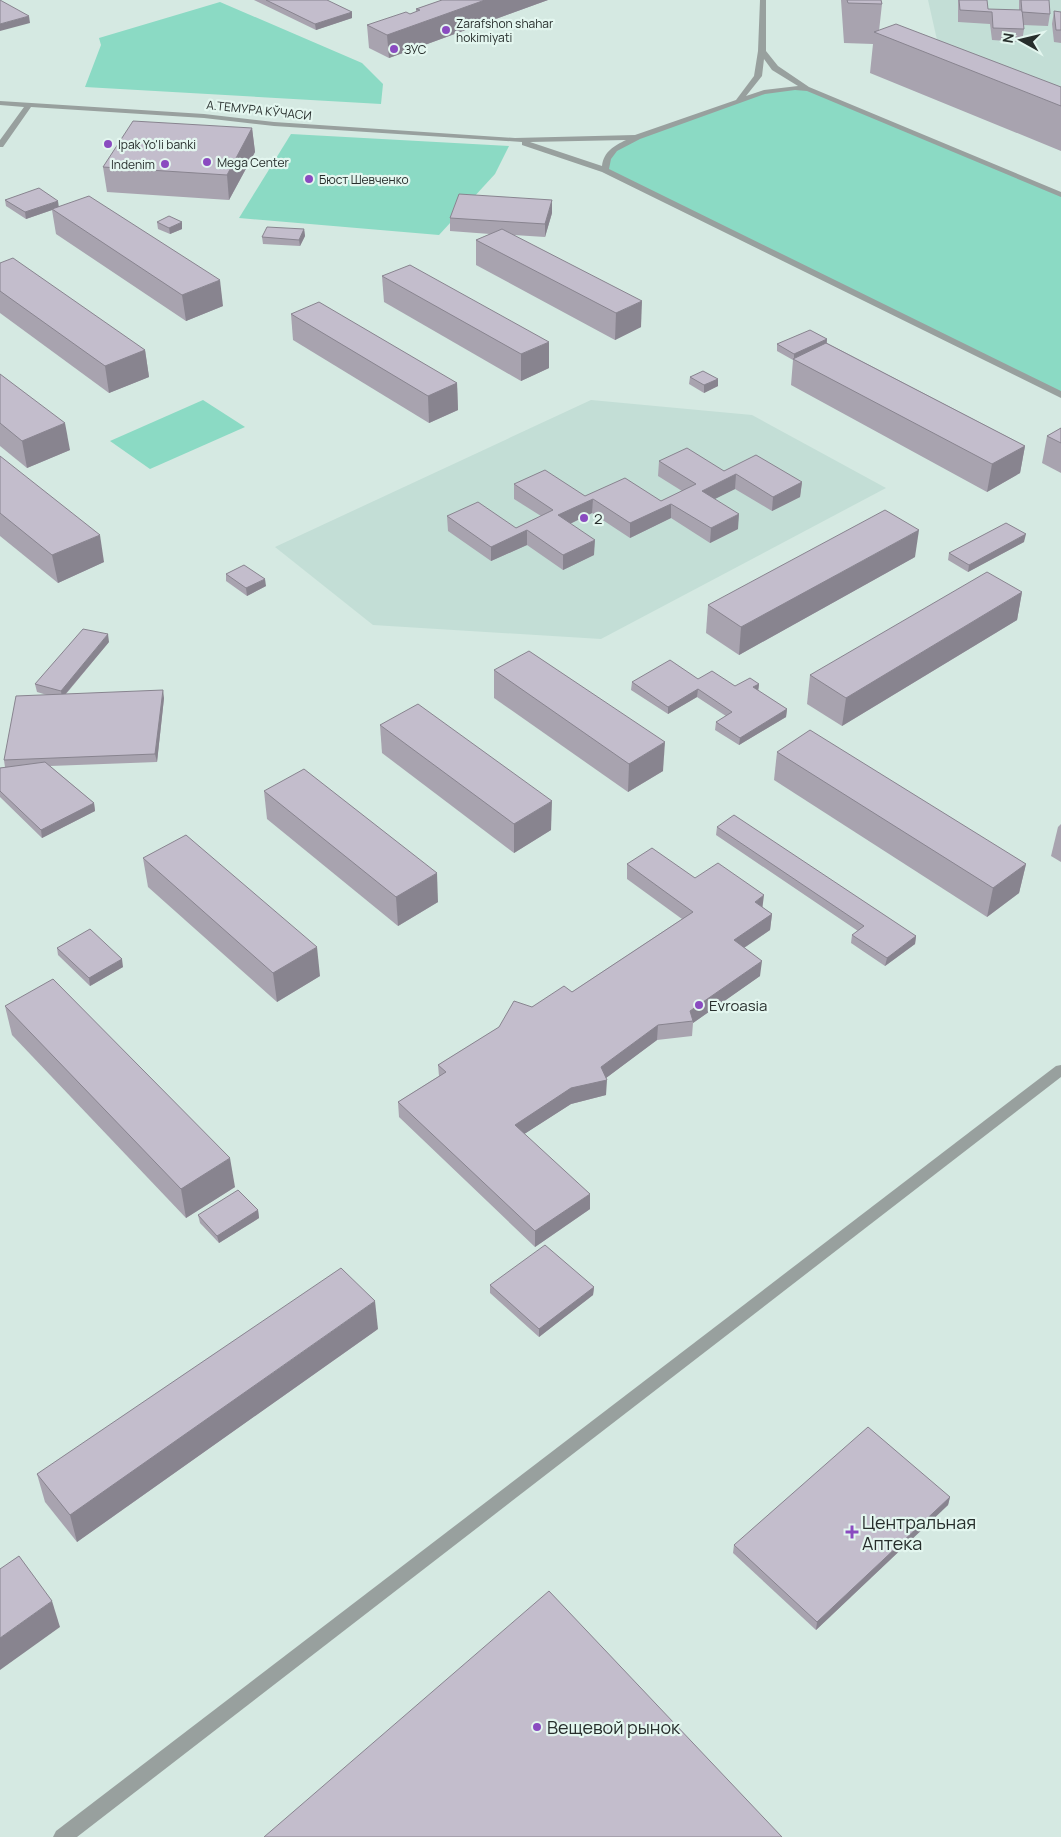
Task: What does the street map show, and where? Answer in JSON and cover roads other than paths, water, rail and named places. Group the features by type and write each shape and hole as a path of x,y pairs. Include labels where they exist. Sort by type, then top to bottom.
{"street":[{"path":"739,100 758,76 762,51 763,0"},
{"path":"762,51 775,68 808,90 1061,195"},
{"path":"604,170 607,158 614,150 637,137 739,100 782,89 808,90"},
{"name":"А.ТЕМУРА КЎЧАСИ","path":"0,103 204,116 274,124 515,140"},
{"path":"0,145 29,105"},
{"path":"515,140 637,137"},
{"path":"515,140 604,170 1061,395"},
{"path":"62,1837 1061,1070"}],"place":[{"name":"Zarafshon shahar hokimiyati","path":"446,30"},
{"name":"ЗУС","path":"394,49"},
{"name":"Ipak Yo'li banki","path":"108,144"},
{"name":"Mega Center","path":"207,162"},
{"name":"Indenim","path":"165,164"},
{"name":"Бюст Шевченко","path":"309,179"},
{"name":"2","path":"584,518"},
{"name":"Evroasia","path":"699,1005"},
{"name":"Центральная Аптека","path":"852,1532"},
{"name":"Вещевой рынок","path":"537,1727"}]}
